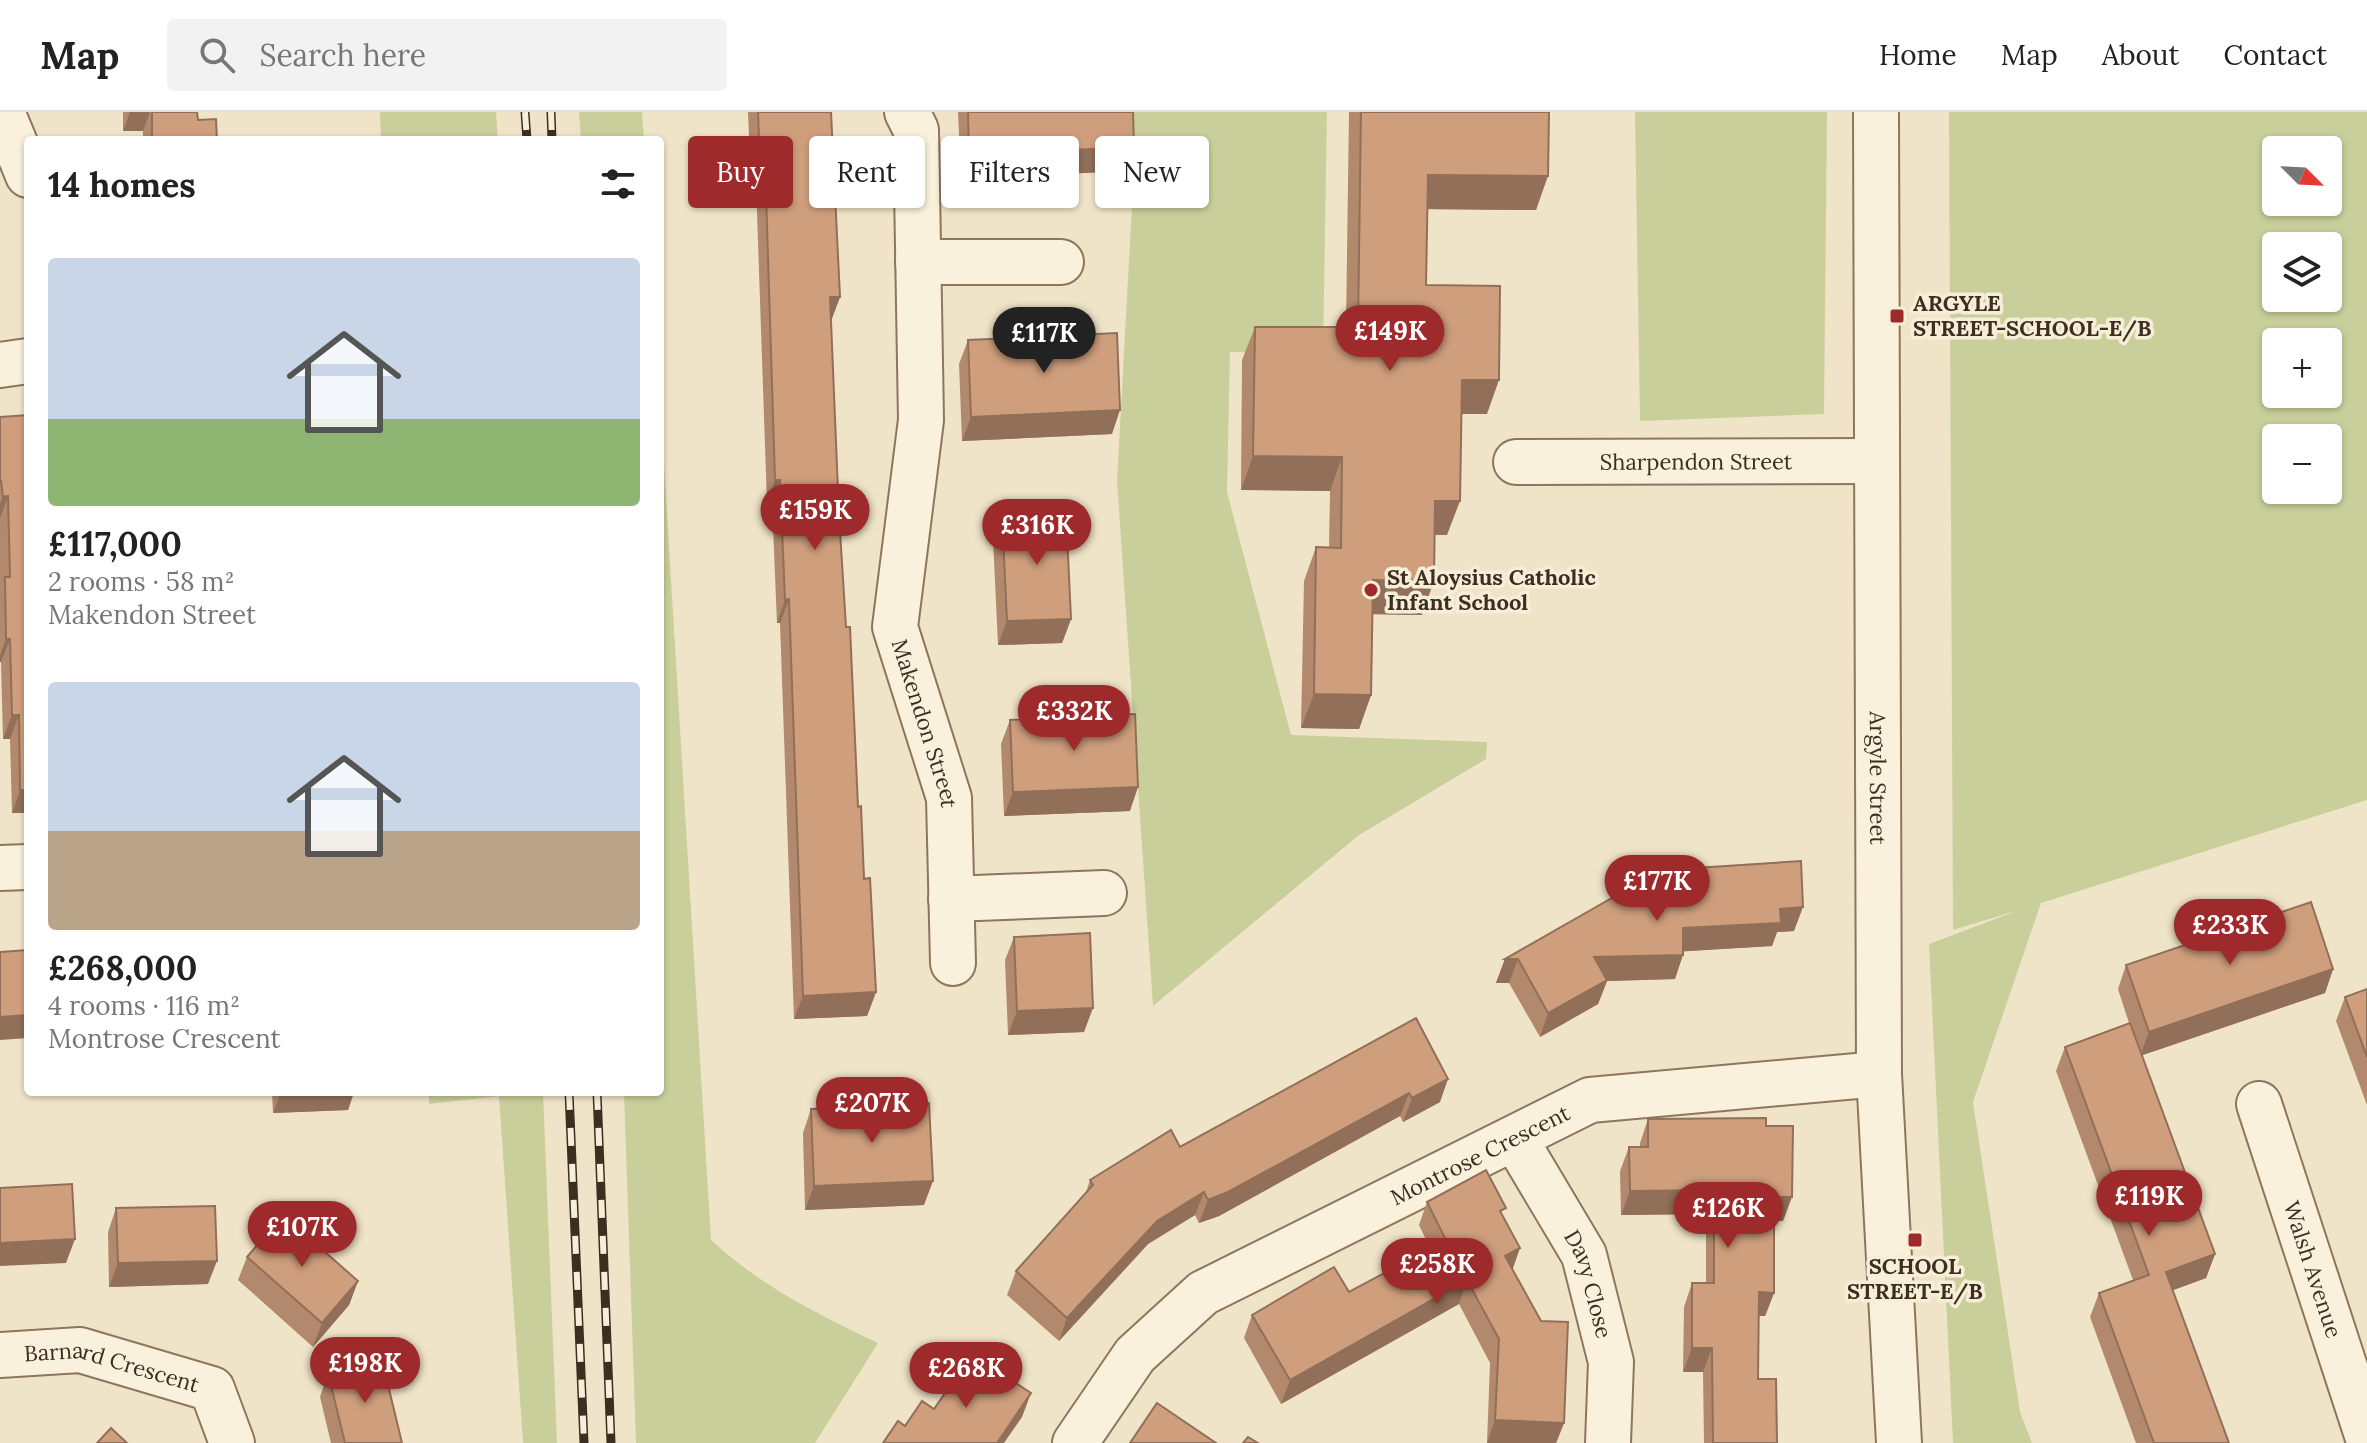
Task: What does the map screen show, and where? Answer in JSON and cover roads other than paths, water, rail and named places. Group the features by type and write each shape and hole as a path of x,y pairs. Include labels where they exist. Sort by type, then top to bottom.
{"street":[{"path":"2,112 24,165"},
{"name":"Makendon Street","path":"907,112 916,130 921,420 895,627 949,798 953,963"},
{"name":"Argyle Street","path":"1876,112 1879,1074 1899,1443"},
{"path":"918,262 1061,262"},
{"path":"0,365 24,362"},
{"name":"Sharpendon Street","path":"1516,462 1877,461"},
{"path":"0,868 24,867"},
{"path":"951,899 1104,893"},
{"name":"Montrose Crescent","path":"1075,1443 1135,1355 1203,1293 1590,1100 1879,1074"},
{"name":"Walsh Avenue","path":"2259,1104 2367,1435"},
{"name":"Davy Close","path":"1515,1139 1584,1255 1611,1362 1608,1443"},
{"name":"Barnard Crescent","path":"0,1355 80,1350 212,1389 232,1443"}],"railway":[{"path":"525,112 527,136"},
{"path":"551,112 552,136"},
{"path":"569,1096 584,1443"},
{"path":"597,1096 611,1443"}],"place":[{"name":"ARGYLE STREET-SCHOOL-E/B","path":"1897,316"},
{"name":"St Aloysius Catholic Infant School","path":"1371,590"},
{"name":"SCHOOL STREET-E/B","path":"1915,1240"}]}
